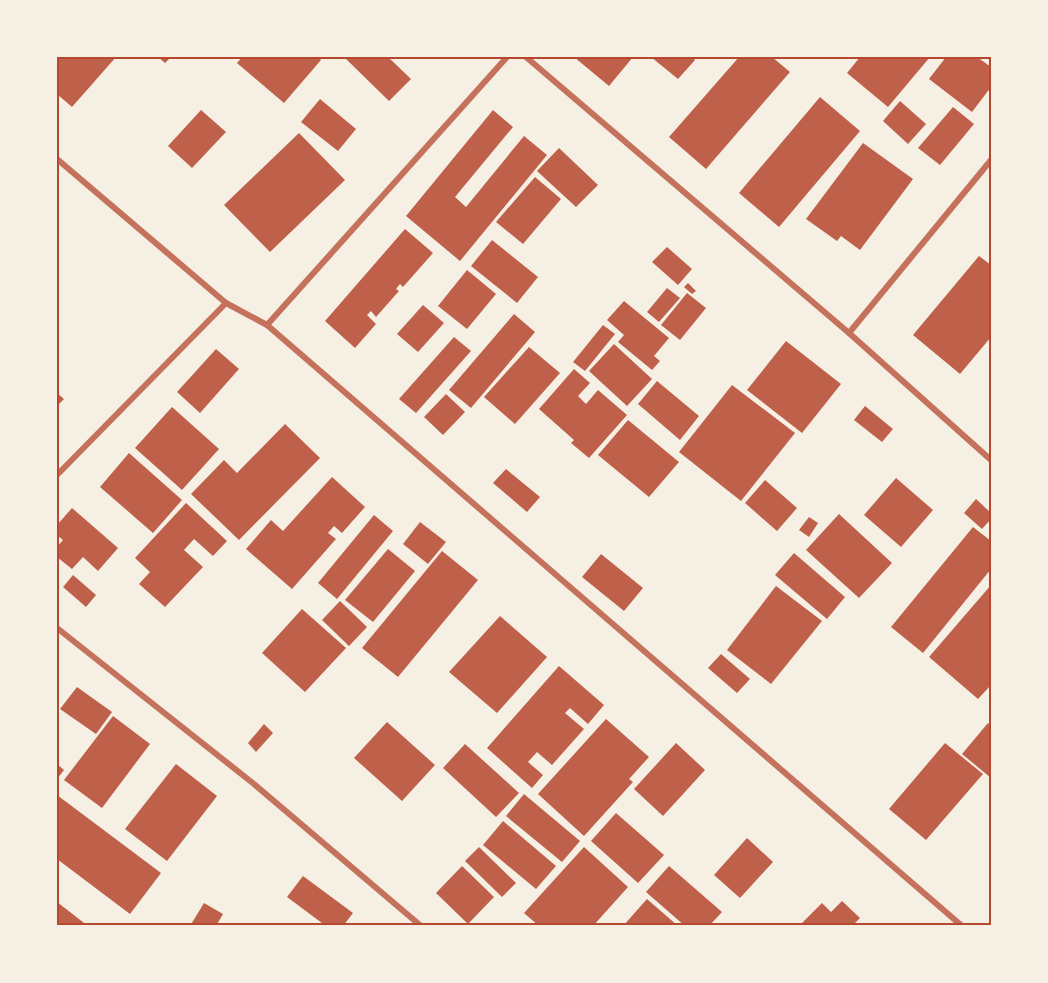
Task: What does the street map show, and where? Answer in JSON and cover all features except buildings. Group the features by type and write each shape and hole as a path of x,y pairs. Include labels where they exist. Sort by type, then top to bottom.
{"street":[{"path":"267,326 507,57"},
{"path":"526,57 849,333 991,460"},
{"path":"57,159 226,303 267,326 962,926"},
{"path":"849,333 991,159"},
{"path":"57,475 226,303"},
{"path":"57,628 254,784 421,926"}]}
